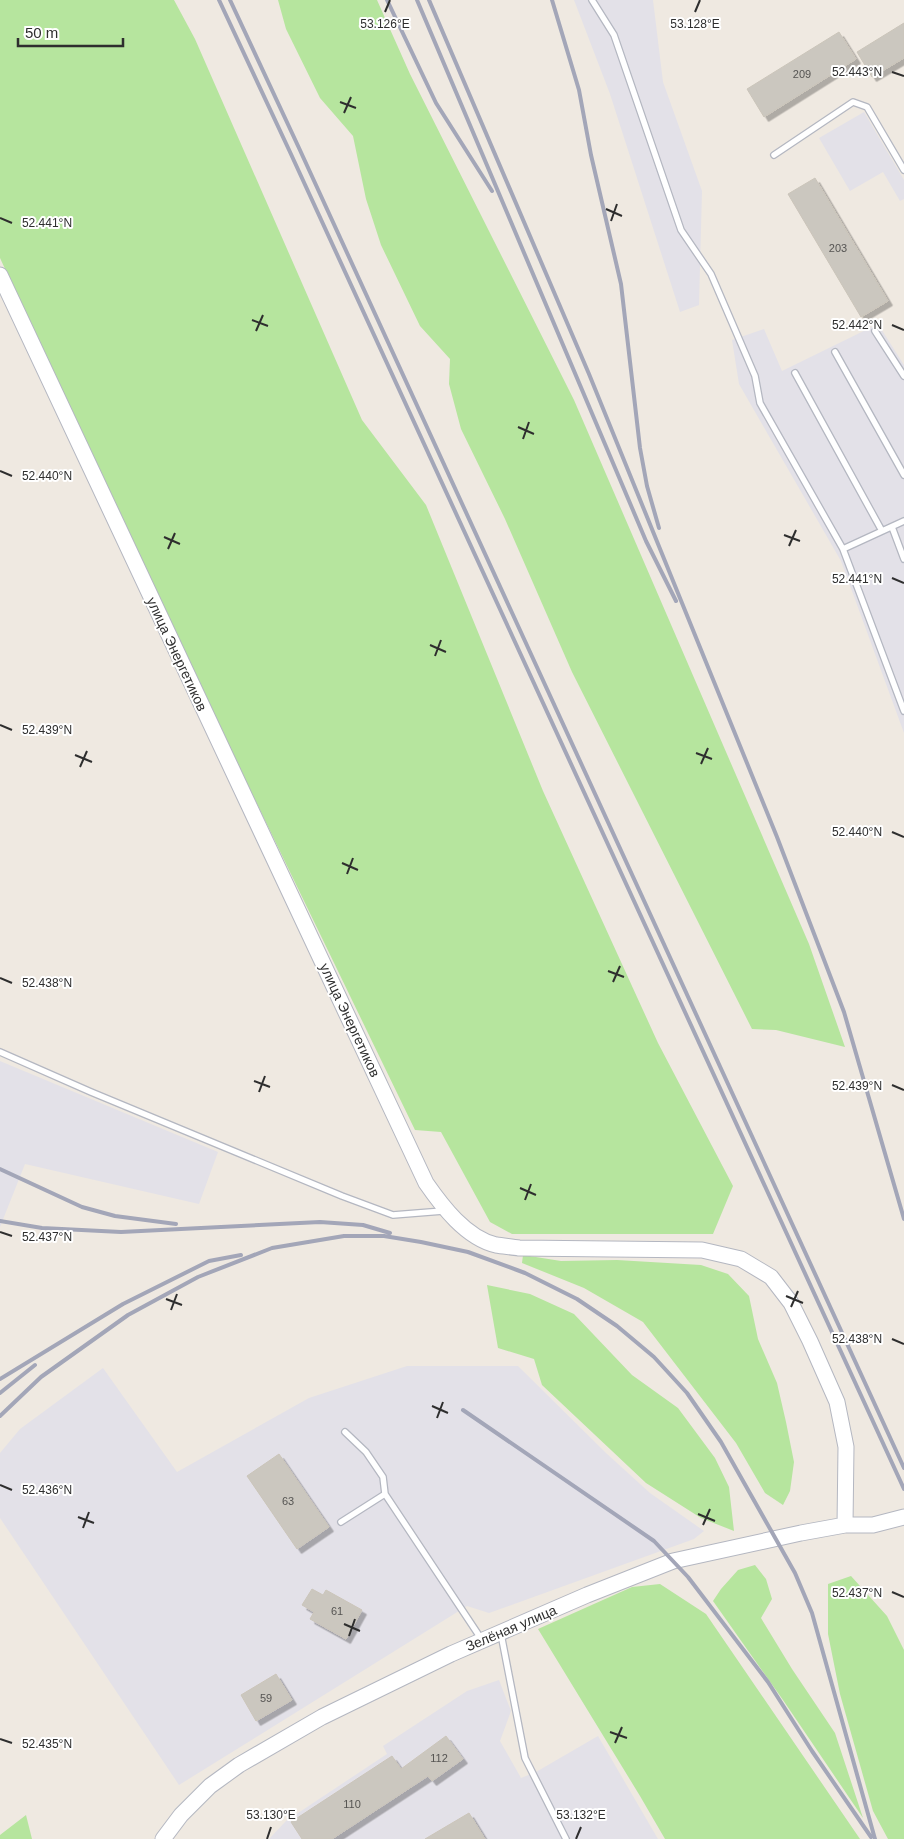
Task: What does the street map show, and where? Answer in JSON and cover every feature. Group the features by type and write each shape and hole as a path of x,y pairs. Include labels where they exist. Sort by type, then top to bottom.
{"street":[{"name":"улица Энергетиков","path":"0,275 426,1183 446,1211 477,1237 494,1244 520,1248 702,1250 741,1259 770,1278 791,1303 837,1402 846,1448 845,1525"},
{"name":"Зелёная улица","path":"163,1839 181,1815 210,1786 239,1765 322,1717 451,1654 587,1594 673,1561 845,1525 874,1525 904,1517"}],"lane":[{"path":"592,0 614,35 681,230 711,274 755,376 760,403 842,549 904,711"},
{"path":"774,154 854,102 867,107 904,170"},
{"path":"875,331 904,376"},
{"path":"835,352 904,475"},
{"path":"796,373 882,531"},
{"path":"842,549 904,521"},
{"path":"892,527 904,559"},
{"path":"0,1052 109,1100 342,1196 393,1214 446,1211"},
{"path":"345,1432 366,1452 383,1477 385,1494 482,1640"},
{"path":"341,1522 385,1494"},
{"path":"500,1632 525,1758 566,1839"}],"shaded area":[{"path":"574,0 653,0 663,82 702,191 699,305 680,312 610,94"},
{"path":"864,112 904,180 904,199 900,201 883,172 850,191 819,138"},
{"path":"878,324 904,365 904,733 841,561 739,384 732,340 764,329 782,371"},
{"path":"0,1061 218,1152 199,1204 25,1164 0,1227"},
{"path":"407,1366 518,1366 606,1453 650,1493 704,1531 694,1539 489,1613 467,1606 179,1785 0,1518 0,1453 20,1429 103,1368 177,1472 309,1398"},
{"path":"499,1680 511,1711 500,1741 521,1778 536,1772 598,1736 658,1839 269,1839 286,1821 387,1754 383,1746 467,1691"}],"green space":[{"path":"0,0 174,0 195,39 362,420 426,505 543,791 658,1043 733,1186 713,1234 512,1234 490,1222 441,1132 415,1130 146,575 0,258"},
{"path":"278,0 377,0 410,74 574,400 809,944 845,1047 776,1030 752,1029 572,672 505,519 461,429 449,384 450,359 420,326 381,245 366,199 353,136 320,98 286,29"},
{"path":"523,1255 561,1261 617,1260 701,1265 728,1274 749,1296 758,1339 777,1383 794,1462 790,1491 783,1505 765,1493 736,1443 643,1322 584,1288 522,1263"},
{"path":"487,1285 530,1294 574,1314 632,1375 678,1408 715,1458 729,1487 734,1531 701,1518 646,1483 542,1385 534,1359 498,1348"},
{"path":"755,1565 766,1579 772,1599 761,1618 792,1669 835,1733 863,1818 713,1601 738,1570"},
{"path":"851,1576 887,1616 904,1650 904,1839 888,1839 873,1811 840,1694 828,1634 828,1584"},
{"path":"660,1584 706,1614 860,1839 665,1839 538,1629 632,1587"},
{"path":"26,1815 32,1839 0,1839 0,1835"}],"building":[{"path":"904,23 904,58 872,77 857,52"},
{"path":"839,32 856,59 764,117 747,89"},
{"path":"815,178 888,301 861,317 788,194"},
{"path":"279,1454 329,1527 297,1549 247,1476"},
{"path":"312,1589 323,1595 326,1590 362,1610 346,1639 310,1619 314,1612 302,1605"},
{"path":"276,1674 292,1700 256,1721 241,1695"},
{"path":"446,1736 463,1759 432,1781 428,1776 332,1839 302,1839 291,1822 392,1756 401,1769"},
{"path":"469,1813 485,1839 425,1839"}],"railway":[{"path":"219,0 904,1489"},
{"path":"230,0 904,1468"},
{"path":"387,0 436,103 492,191"},
{"path":"417,0 646,541 676,601"},
{"path":"429,0 589,374 777,837 844,1012 904,1219"},
{"path":"552,0 579,90 591,155 621,284 640,448 647,486 659,528"},
{"path":"0,1169 82,1207 115,1216 176,1224"},
{"path":"0,1221 42,1228 121,1232 320,1222 363,1225 390,1233"},
{"path":"0,1416 41,1377 128,1315 198,1277 272,1248 344,1236 384,1236 468,1252 525,1273 577,1299 617,1326 654,1357 687,1393 721,1442 795,1573 812,1613 875,1839"},
{"path":"0,1379 123,1304 209,1261 241,1255"},
{"path":"0,1393 35,1365"},
{"path":"463,1410 654,1541 688,1577 768,1682 812,1751 871,1837"}]}
